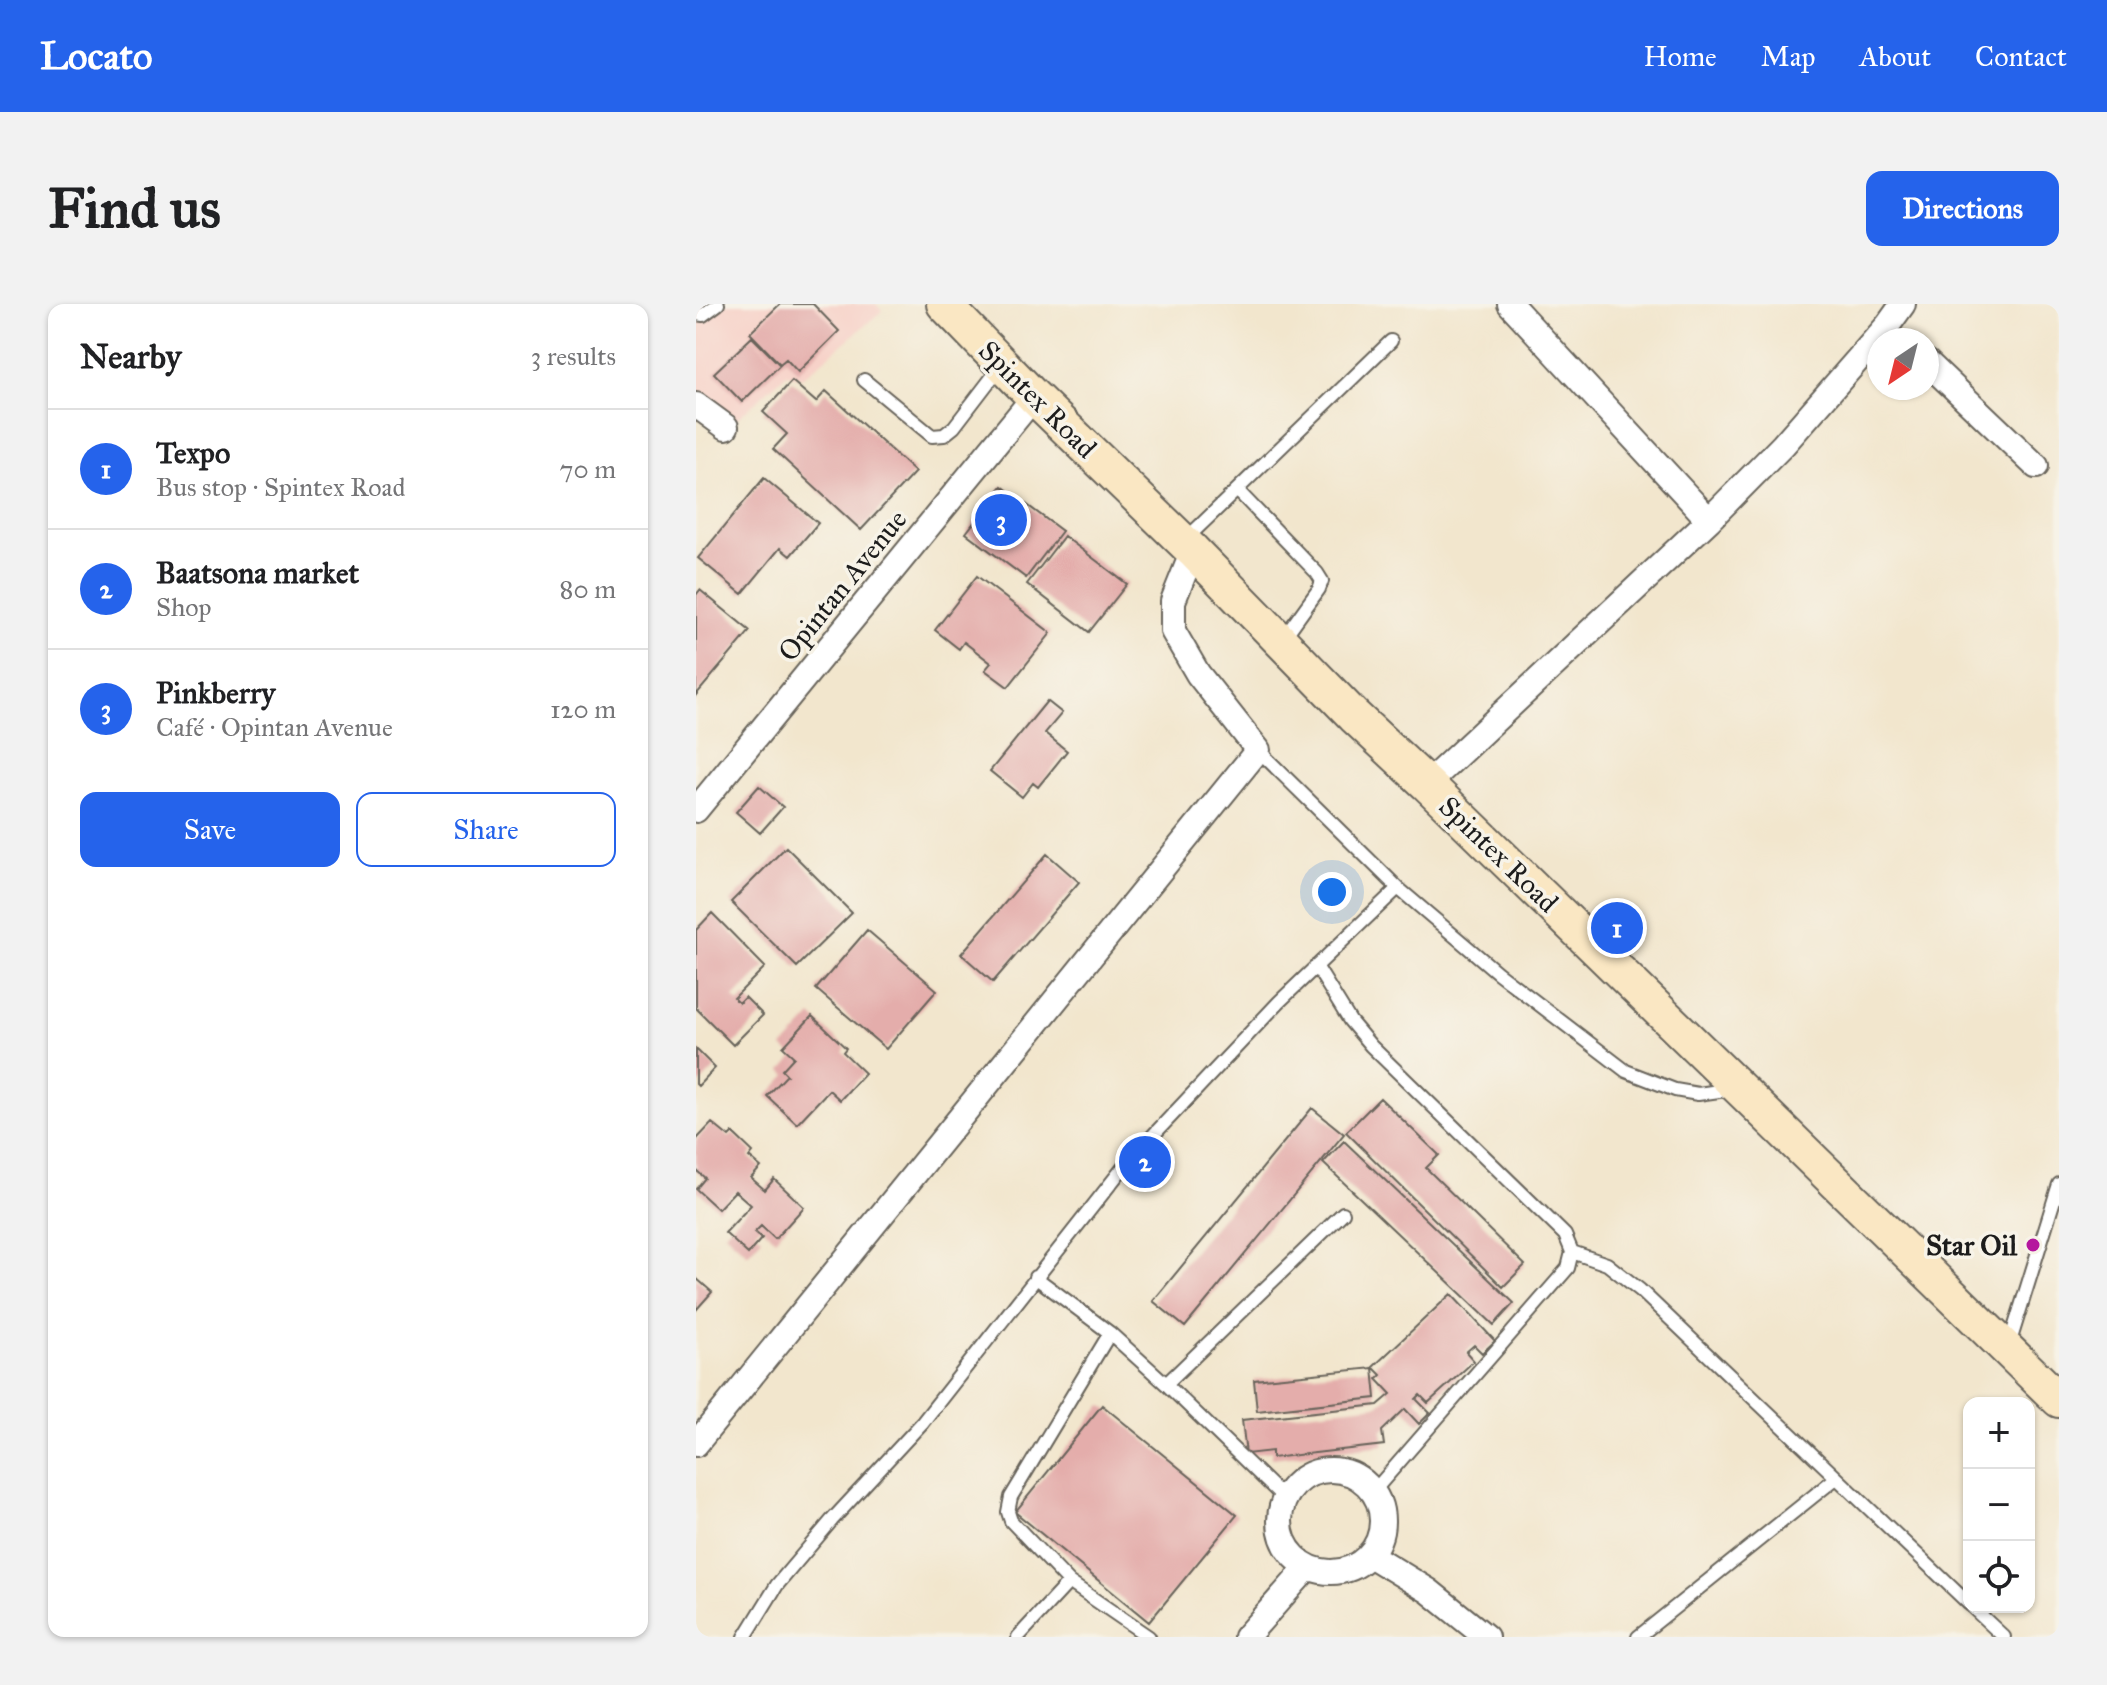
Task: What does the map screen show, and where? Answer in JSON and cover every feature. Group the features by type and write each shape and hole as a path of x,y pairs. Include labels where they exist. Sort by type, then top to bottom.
{"main road":[{"name":"Spintex Road","path":"944,304 1354,716 2059,1400"}],"street":[{"path":"1510,304 1709,520"},
{"path":"1897,328 1903,304"},
{"path":"1427,784 1709,520 1867,361"},
{"path":"1939,373 2036,466"},
{"name":"Opintan Avenue","path":"696,810 1034,397"},
{"path":"696,405 726,427"},
{"path":"696,1444 1258,750 1198,674 1173,631 1173,601 1188,546"},
{"path":"1327,1469 1340,1470 1365,1482 1373,1492 1382,1517 1381,1531 1370,1555 1360,1564 1347,1570 1321,1571 1297,1560 1288,1549 1279,1524 1284,1498 1301,1478 1327,1469"},
{"path":"1370,1555 1429,1591 1486,1637"},
{"path":"1246,1637 1308,1567"}],"lane":[{"path":"696,314 703,315 718,304"},
{"path":"1188,546 1237,490 1391,341"},
{"path":"864,380 932,436 944,435 954,427 1002,364"},
{"path":"1237,490 1322,581 1282,642"},
{"path":"1258,750 1398,888 1498,973 1626,1071 1675,1090 1698,1094 1739,1088"},
{"path":"745,1637 777,1585 922,1423 1126,1164 1279,1002 1398,888"},
{"path":"1316,966 1350,1021 1371,1046 1565,1235 1572,1252 1568,1268 1373,1492"},
{"path":"2007,1350 2059,1184"},
{"path":"1166,1384 1343,1213"},
{"path":"1572,1252 1607,1264 1623,1275 1963,1597"},
{"path":"1035,1277 1110,1333 1284,1498"},
{"path":"1110,1333 1011,1497 1008,1512 1011,1521 1069,1582 1149,1637"},
{"path":"1638,1637 1836,1478"},
{"path":"1018,1637 1069,1582"},
{"path":"1979,1613 2004,1637"}],"shaded area":[{"path":"696,304 876,304 882,311 802,378 786,374 732,423 696,393"}],"building":[{"path":"780,304 813,304 839,331 798,372 786,359 780,364 750,333"},
{"path":"752,337 780,365 742,402 714,373"},
{"path":"792,381 816,402 826,391 915,472 861,530 773,449 787,434 763,412"},
{"path":"764,478 818,523 790,556 780,548 742,594 698,558"},
{"path":"1002,486 1062,531 1026,578 966,533"},
{"path":"1064,536 1127,584 1089,632 1027,584"},
{"path":"977,576 1051,633 1008,687 985,670 991,663 964,642 959,649 935,630"},
{"path":"700,590 750,631 696,695 696,595"},
{"path":"1047,701 1062,713 1045,733 1067,751 1038,787 1033,783 1022,797 990,771"},
{"path":"759,786 783,807 760,833 736,812"},
{"path":"786,847 852,913 797,967 731,902"},
{"path":"1047,854 1079,882 993,982 961,954"},
{"path":"1625,909 1639,917 1632,927 1619,918"},
{"path":"712,913 765,967 734,998 739,1003 745,997 763,1015 733,1045 696,1008 696,930"},
{"path":"867,930 937,990 886,1049 816,989"},
{"path":"812,1016 846,1048 843,1052 865,1073 840,1100 829,1090 797,1124 767,1096 787,1075 782,1070 794,1057 783,1047"},
{"path":"696,1049 715,1068 698,1086 696,1084"},
{"path":"1380,1098 1439,1155 1426,1168 1525,1265 1503,1287 1346,1132"},
{"path":"1312,1108 1344,1134 1185,1327 1153,1301"},
{"path":"712,1123 729,1137 733,1133 753,1152 749,1157 761,1167 751,1178 765,1190 774,1179 804,1207 775,1239 761,1226 755,1232 762,1238 748,1254 725,1233 751,1205 735,1191 718,1209 696,1189 705,1178 696,1170 696,1140"},
{"path":"1344,1141 1514,1303 1494,1325 1323,1163"},
{"path":"696,1278 712,1292 696,1310"},
{"path":"1451,1294 1495,1341 1482,1353 1474,1345 1466,1352 1474,1361 1428,1403 1420,1395 1416,1399 1430,1413 1419,1424 1405,1409 1382,1431 1384,1445 1272,1458 1272,1451 1246,1454 1242,1420 1378,1405 1391,1394 1377,1379 1381,1375 1373,1367"},
{"path":"1373,1368 1376,1398 1257,1411 1254,1380"},
{"path":"1102,1405 1237,1515 1149,1622 1015,1512"}],"place":[{"name":"Pinkberry","path":"1001,520"},
{"name":"Texpo","path":"1617,928"},
{"name":"Baatsona market","path":"1145,1162"},
{"name":"Star Oil","path":"2033,1245"}]}
